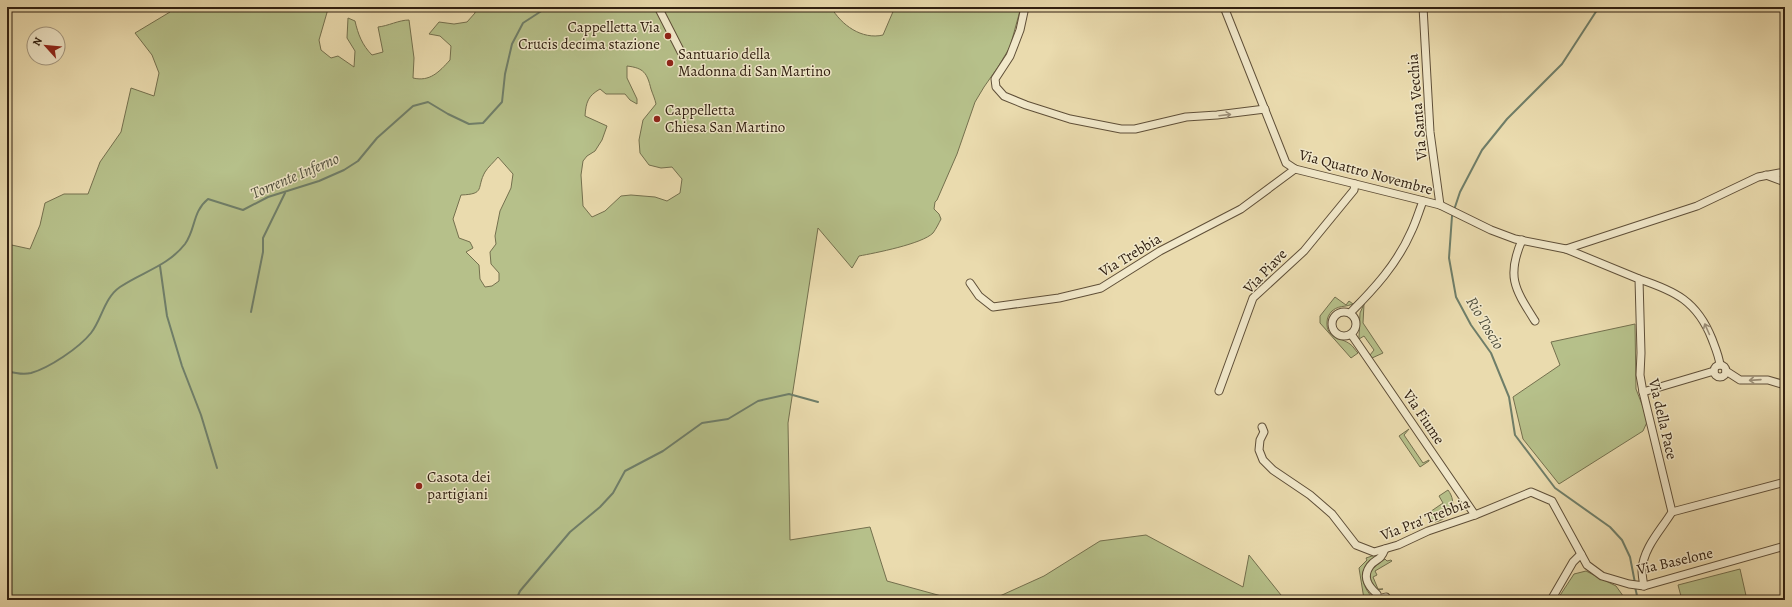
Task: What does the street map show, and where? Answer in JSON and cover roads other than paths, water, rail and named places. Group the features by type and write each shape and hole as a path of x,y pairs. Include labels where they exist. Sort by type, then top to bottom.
{"street":[{"path":"658,7 681,52"},
{"path":"1025,7 1020,30 1010,56 995,79 996,87 1004,96 1026,106 1070,119 1121,129 1135,129 1186,117 1265,109"},
{"name":"Via Quattro Novembre","path":"1224,7 1286,163 1295,169 1440,205 1491,230 1522,240 1566,249"},
{"name":"Via Santa Vecchia","path":"1423,7 1430,132 1440,205"},
{"name":"Via Trebbia","path":"970,283 979,296 993,307 1059,298 1101,288 1160,251 1241,209 1295,169"},
{"path":"1566,249 1697,206 1758,177 1785,172"},
{"path":"1766,175 1785,182"},
{"name":"Via Piave","path":"1219,391 1253,298 1304,251 1354,190 1355,184"},
{"path":"1350,313 1372,291 1394,263 1411,233 1423,201"},
{"path":"1522,240 1515,256 1513,271 1515,286 1535,321"},
{"path":"1566,249 1639,279 1668,289 1687,301 1706,325 1720,365 1725,368 1726,371 1740,380 1768,380 1785,385"},
{"name":"Via della Pace","path":"1639,279 1641,353 1640,375 1642,392 1672,512"},
{"path":"1340,312 1350,313 1356,320 1357,326 1352,334 1347,336 1339,335 1332,328 1333,318 1340,312"},
{"name":"Via Fiume","path":"1352,334 1474,515"},
{"path":"1642,392 1714,371 1717,366 1720,365"},
{"path":"1714,371 1715,374 1720,377 1724,376 1726,371"},
{"name":"Via Pra' Trebbia","path":"1262,427 1264,432 1259,450 1263,460 1273,470 1310,495 1332,514 1356,545 1374,552 1385,549 1398,545 1428,530 1474,515 1531,492 1552,501 1581,554"},
{"path":"1642,585 1642,570 1648,548 1672,512 1785,482"},
{"name":"Via Baselone","path":"1581,554 1587,565 1602,576 1629,584 1642,585 1785,546"},
{"path":"1385,549 1382,557 1370,565 1366,576 1369,587 1375,597 1386,597 1387,600"},
{"path":"1551,600 1573,562 1581,554"}],"waterway":[{"name":"Torrente Inferno","path":"7,371 25,374 31,373 55,362 79,345 91,333 110,297 120,287 163,263 178,252 185,244 191,232 199,209 208,199 243,210 268,197 319,181 344,170 358,161 377,138 413,106 428,102 469,124 483,123 502,102 505,74 512,44 523,23 543,10 545,7"},
{"name":"Rio Toscio","path":"1599,7 1562,64 1507,119 1482,150 1460,192 1452,216 1449,258 1456,297 1471,325 1491,353 1509,397 1515,435 1555,488 1610,527 1622,540 1630,557 1635,583"},
{"path":"251,312 263,252 263,238 285,193"},
{"path":"160,266 167,316 182,366 201,415 217,468"},
{"path":"516,600 520,591 570,532 600,507 613,493 625,471 663,451 702,423 728,419 758,401 789,394 818,402"},
{"name":"Rio Toscio","path":"1635,587 1638,600"}],"place":[{"name":"Cappelletta Via Crucis decima stazione","path":"668,36"},
{"name":"Santuario della Madonna di San Martino","path":"670,63"},
{"name":"Cappelletta Chiesa San Martino","path":"657,119"},
{"name":"Casota dei partigiani","path":"419,486"}]}
